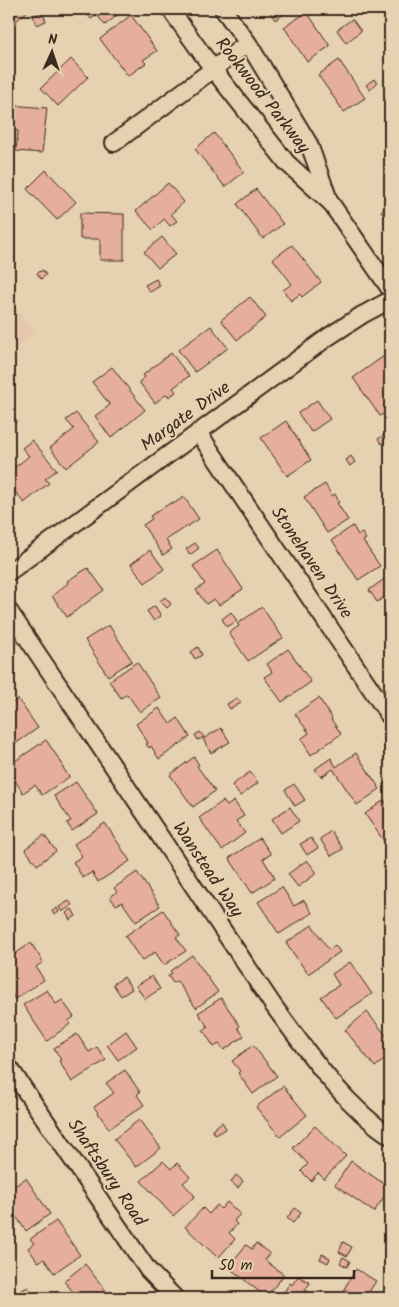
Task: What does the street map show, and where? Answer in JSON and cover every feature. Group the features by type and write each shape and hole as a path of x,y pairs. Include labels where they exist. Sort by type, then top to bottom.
{"street":[{"name":"Rookwood Parkway","path":"170,9 287,163 330,202 390,289"},
{"name":"Rookwood Parkway","path":"223,9 248,43 309,144 330,202"},
{"path":"114,143 248,43"},
{"name":"Margate Drive","path":"9,572 328,337 390,300"},
{"name":"Stonehaven Drive","path":"198,432 390,717"},
{"name":"Wanstead Way","path":"9,611 273,1005 311,1057 340,1090 375,1125 390,1136"},
{"name":"Shaftsbury Road","path":"9,1069 148,1270 175,1298"}],"shaded area":[{"path":"9,299 34,334 9,353"}],"building":[{"path":"9,9 30,9 9,27"},
{"path":"83,9 125,9 105,25 97,15 91,19"},
{"path":"268,9 292,9 275,20"},
{"path":"42,12 46,21 37,25 33,16"},
{"path":"307,12 330,46 307,62 284,27"},
{"path":"131,15 157,51 143,60 146,63 128,76 100,39"},
{"path":"352,19 361,31 346,43 337,30"},
{"path":"71,59 88,77 58,106 41,88"},
{"path":"339,60 365,98 344,112 318,75"},
{"path":"374,79 377,83 370,90 366,85"},
{"path":"9,105 47,108 42,153 16,151 18,131 9,130"},
{"path":"214,133 244,172 225,187 195,149"},
{"path":"46,170 76,202 57,220 27,189"},
{"path":"168,183 184,202 171,214 177,221 170,226 164,219 153,230 136,211"},
{"path":"256,189 283,224 263,239 237,204"},
{"path":"390,204 390,223 381,211"},
{"path":"80,213 124,214 124,260 100,260 100,239 80,239"},
{"path":"162,237 176,254 158,268 144,252"},
{"path":"292,245 321,282 302,297 300,294 291,301 283,290 292,284 273,259"},
{"path":"43,270 46,275 41,279 37,273"},
{"path":"156,279 160,286 150,292 145,285"},
{"path":"250,297 266,317 237,340 221,320"},
{"path":"211,326 228,348 195,372 178,350"},
{"path":"171,353 189,376 173,388 176,392 169,397 167,394 155,403 139,382 145,377 143,375"},
{"path":"384,356 390,366 390,409 380,416 353,378"},
{"path":"112,367 145,410 111,438 95,416 110,405 92,382"},
{"path":"317,400 330,419 311,432 298,413"},
{"path":"10,411 17,421 10,426 9,424"},
{"path":"76,413 99,442 66,468 50,448 74,429 66,420"},
{"path":"286,421 311,460 287,476 261,438"},
{"path":"390,431 390,441 389,439 382,444 378,439"},
{"path":"32,440 57,470 45,479 49,483 24,503 9,484 9,472 29,456 22,448"},
{"path":"351,456 355,462 350,466 346,460"},
{"path":"325,484 332,496 335,494 339,502 337,503 348,520 327,533 304,497"},
{"path":"184,497 199,519 166,540 172,549 163,555 143,525 152,519 150,516"},
{"path":"9,499 16,508 9,513"},
{"path":"353,526 358,535 362,533 366,539 363,541 380,566 358,580 332,540"},
{"path":"195,543 199,548 190,555 186,549"},
{"path":"150,550 164,569 145,583 131,564"},
{"path":"217,550 243,589 219,605 214,599 206,604 196,590 205,584 193,566"},
{"path":"88,568 104,590 67,617 52,596 68,583 67,581"},
{"path":"390,575 390,602 386,596 377,602 369,590"},
{"path":"165,597 171,604 167,608 160,601"},
{"path":"155,606 161,616 154,621 147,611"},
{"path":"262,607 283,638 248,661 229,633 239,626 237,624"},
{"path":"231,612 237,621 227,627 222,619"},
{"path":"109,625 132,661 108,676 85,640"},
{"path":"198,647 202,655 195,659 191,652"},
{"path":"288,649 311,682 282,702 264,677 272,672 267,664"},
{"path":"137,662 161,698 140,712 127,694 121,698 109,681"},
{"path":"237,698 241,703 230,709 227,704"},
{"path":"319,698 341,734 311,755 301,739 309,733 295,714"},
{"path":"18,699 38,728 15,744 9,736 9,705"},
{"path":"159,708 170,724 178,718 190,737 159,759 151,746 149,748 146,744 148,743 136,724"},
{"path":"221,728 230,742 211,753 203,739"},
{"path":"200,732 204,737 198,740 195,735"},
{"path":"46,740 69,777 42,795 35,785 23,793 9,771 9,765"},
{"path":"356,753 380,789 357,805 333,769 321,777 315,769 331,758 336,767"},
{"path":"194,757 199,765 197,766 215,791 193,807 170,775"},
{"path":"250,772 258,783 240,796 232,785"},
{"path":"76,782 98,814 72,831 67,823 71,821 54,796"},
{"path":"294,784 305,800 295,806 285,790"},
{"path":"384,800 390,808 390,850 365,814"},
{"path":"223,801 227,806 234,801 244,816 236,821 245,833 222,850 199,818"},
{"path":"290,807 299,821 281,833 272,819"},
{"path":"105,823 130,861 98,882 92,872 83,878 73,862 82,856 74,844"},
{"path":"331,831 343,849 331,856 320,839"},
{"path":"44,835 56,851 37,865 25,849"},
{"path":"260,838 271,854 263,859 275,878 252,893 229,858"},
{"path":"311,838 318,848 307,855 300,844"},
{"path":"307,860 317,873 298,887 288,874"},
{"path":"137,872 160,906 136,922 122,902 116,905 110,897 117,892 114,888"},
{"path":"282,887 294,906 304,900 312,913 279,934 258,902"},
{"path":"69,901 72,905 62,912 59,907"},
{"path":"57,908 59,912 54,915 52,911"},
{"path":"72,909 76,916 70,920 66,913"},
{"path":"163,910 180,935 176,937 186,951 164,965 155,952 142,961 125,936"},
{"path":"312,925 329,950 335,945 340,952 308,974 286,943"},
{"path":"9,929 15,940 9,944"},
{"path":"31,943 43,962 36,967 44,980 15,999 9,989 9,958"},
{"path":"192,955 218,992 196,1008 177,981 173,983 168,976 172,973 170,971"},
{"path":"350,962 372,994 336,1018 321,997 339,985 332,974"},
{"path":"152,976 160,989 145,999 136,986"},
{"path":"124,977 132,989 121,996 113,984"},
{"path":"47,990 56,1004 62,1000 74,1017 68,1021 70,1024 47,1041 23,1005"},
{"path":"221,998 240,1026 238,1028 244,1036 224,1050 219,1044 214,1047 203,1030 208,1027 198,1013"},
{"path":"367,1012 390,1040 390,1055 375,1067 345,1030"},
{"path":"126,1031 137,1047 118,1060 107,1045"},
{"path":"77,1034 89,1052 97,1047 106,1060 72,1082 59,1061 61,1060 54,1048"},
{"path":"253,1045 277,1076 253,1094 232,1061"},
{"path":"125,1070 140,1092 137,1095 144,1105 109,1129 94,1107 114,1093 106,1083"},
{"path":"283,1086 307,1115 280,1137 256,1107"},
{"path":"139,1120 161,1148 136,1167 114,1139"},
{"path":"222,1122 226,1128 216,1135 212,1130"},
{"path":"315,1126 346,1156 324,1179 318,1173 311,1181 301,1171 308,1164 293,1148"},
{"path":"163,1161 171,1169 177,1163 190,1177 183,1183 195,1196 173,1216 141,1181"},
{"path":"351,1161 390,1188 374,1212 335,1185"},
{"path":"236,1175 243,1181 238,1188 231,1182"},
{"path":"26,1178 50,1214 26,1231 9,1206 9,1190"},
{"path":"227,1202 240,1214 234,1221 237,1224 229,1233 235,1239 218,1258 185,1227 203,1208 209,1214 217,1205 221,1209"},
{"path":"295,1208 301,1213 293,1223 287,1218"},
{"path":"56,1221 80,1255 54,1273 44,1259 38,1262 28,1248 34,1243 30,1239"},
{"path":"343,1242 352,1247 347,1256 339,1252"},
{"path":"256,1243 270,1254 265,1260 284,1275 266,1297 228,1267 246,1245 252,1249"},
{"path":"322,1254 330,1258 328,1263 320,1259"},
{"path":"343,1257 350,1261 347,1267 340,1263"},
{"path":"85,1264 110,1296 106,1298 78,1298 64,1281"},
{"path":"356,1269 376,1281 365,1298 360,1298 344,1289"},
{"path":"298,1276 310,1283 305,1290 319,1298 280,1298 290,1283 292,1285"},
{"path":"28,1287 31,1292 23,1297 20,1291"}]}
